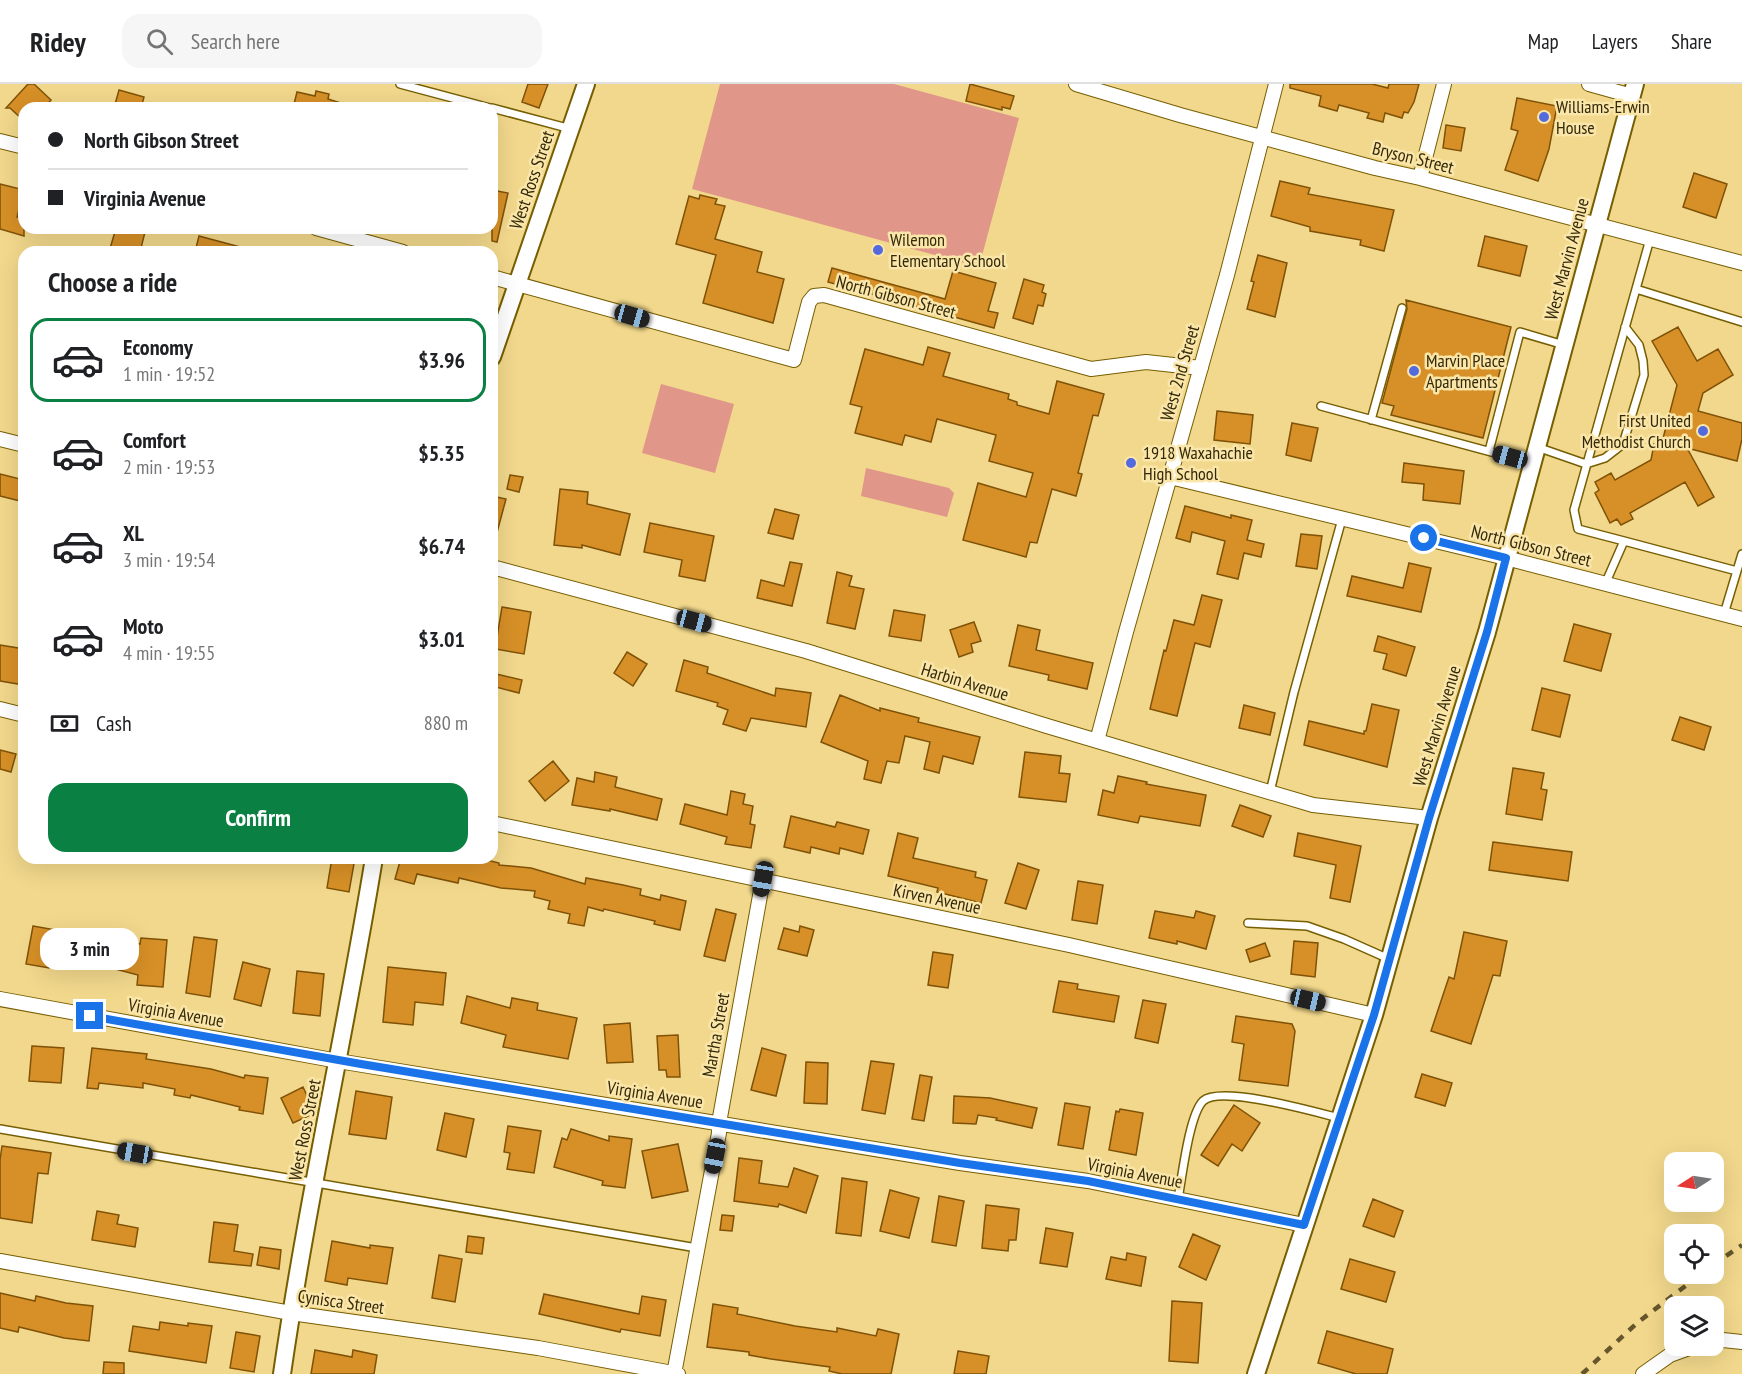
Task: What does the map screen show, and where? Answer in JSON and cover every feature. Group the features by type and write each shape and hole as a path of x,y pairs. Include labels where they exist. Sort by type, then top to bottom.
{"street":[{"name":"West Ross Street","path":"498,339 586,84"},
{"name":"Bryson Street","path":"1076,84 1113,89 1180,115 1375,168 1742,262"},
{"name":"West 2nd Street","path":"1097,741 1201,368 1276,84"},
{"path":"1420,178 1444,84"},
{"path":"1589,84 1633,90"},
{"name":"West Marvin Avenue","path":"1256,1374 1374,1015 1429,818 1487,632 1633,90"},
{"path":"0,141 18,146"},
{"path":"338,234 381,246"},
{"name":"North Gibson Street","path":"498,279 794,360 809,302 814,296 824,295 1091,369 1146,362 1201,368"},
{"path":"0,439 18,444"},
{"name":"North Gibson Street","path":"1170,477 1606,582 1742,619"},
{"name":"Harbin Avenue","path":"498,569 806,651 1313,805 1429,818"},
{"path":"0,710 18,714"},
{"name":"Kirven Avenue","path":"498,824 1069,945 1374,1015"},
{"name":"West Ross Street","path":"282,1374 291,1313 373,864"},
{"name":"Martha Street","path":"675,1374 763,879"},
{"name":"Virginia Avenue","path":"0,999 338,1061 960,1163 1088,1181 1304,1225"},
{"name":"Cynisca Street","path":"0,1261 291,1313 538,1348 675,1374"},
{"path":"1724,1340 1742,1342"},
{"path":"1643,1374 1669,1356"}],"lane":[{"path":"400,84 468,102"},
{"path":"498,110 571,129"},
{"path":"1650,238 1574,510 1578,529 1737,571"},
{"path":"1636,289 1742,322"},
{"path":"1371,420 1402,308"},
{"path":"1321,406 1489,451 1534,455 1586,464 1605,458 1623,444 1644,375 1639,345 1625,327"},
{"path":"1489,451 1520,332 1564,345"},
{"path":"1270,792 1294,692 1342,519"},
{"path":"1606,582 1624,541"},
{"path":"1724,614 1742,554"},
{"path":"1248,923 1307,926 1389,959"},
{"path":"1178,1199 1190,1136 1197,1110 1204,1100 1227,1096 1267,1100 1339,1118"},
{"path":"0,1129 697,1248"}],"shaded area":[{"path":"720,84 894,84 1019,118 979,267 692,189"},
{"path":"661,384 734,404 715,473 642,453"},
{"path":"866,468 949,488 954,493 947,517 861,496"}],"building":[{"path":"28,84 34,84 51,100 49,102 18,102 18,115 10,108 6,108"},
{"path":"528,84 548,84 539,108 522,102"},
{"path":"970,84 1014,96 1010,109 1002,107 1002,110 966,101"},
{"path":"1290,84 1372,84 1388,88 1389,84 1419,84 1408,113 1404,112 1402,118 1385,113 1383,122 1367,118 1369,113 1339,105 1337,111 1319,106 1321,96 1290,88"},
{"path":"119,90 144,97 143,102 116,102"},
{"path":"316,91 329,94 328,99 338,102 294,102 297,92 315,96"},
{"path":"1517,98 1557,106 1549,149 1538,181 1505,170 1518,131 1511,129"},
{"path":"1446,125 1465,128 1461,151 1443,148"},
{"path":"1694,173 1727,184 1716,218 1683,207"},
{"path":"1280,181 1310,188 1308,194 1394,210 1384,251 1360,245 1361,240 1310,231 1310,227 1271,216"},
{"path":"0,184 18,188 18,234 24,234 24,236 0,229"},
{"path":"498,191 508,193 497,242 492,241 492,234 498,234"},
{"path":"700,195 717,199 715,204 725,206 715,239 762,252 757,272 784,279 773,323 703,303 716,255 676,244 689,196 699,199"},
{"path":"114,234 144,234 142,246 111,246"},
{"path":"199,236 236,246 196,246"},
{"path":"1485,236 1527,246 1520,276 1478,266"},
{"path":"1258,255 1287,263 1275,317 1247,309"},
{"path":"832,268 945,299 953,271 996,283 988,311 998,313 994,328 828,282"},
{"path":"1024,279 1044,285 1042,292 1046,294 1043,306 1038,305 1033,324 1013,318"},
{"name":"Marvin Place Apartments","path":"1406,300 1511,327 1483,438 1391,415 1394,406 1382,403 1407,309"},
{"name":"First United Methodist Church","path":"1678,327 1697,361 1718,349 1733,375 1703,393 1698,411 1742,423 1742,439 1737,461 1687,448 1714,497 1698,506 1685,482 1630,513 1633,519 1621,525 1617,519 1610,523 1595,493 1599,490 1595,482 1611,473 1615,480 1651,460 1654,444 1661,446 1677,385 1652,341"},
{"path":"928,347 950,353 943,376 1009,394 1008,399 1017,402 1017,405 1049,414 1057,381 1104,394 1098,416 1093,415 1078,473 1082,474 1076,496 1052,489 1037,543 1030,542 1026,557 963,540 978,483 1026,497 1033,473 989,461 996,435 937,419 931,442 905,435 902,445 855,433 862,407 850,404 865,349 923,365"},
{"path":"1217,411 1253,415 1250,444 1214,440"},
{"path":"1292,423 1318,428 1311,461 1286,455"},
{"path":"1404,463 1464,471 1460,504 1423,500 1424,484 1402,482"},
{"path":"0,474 18,478 18,500 0,496"},
{"path":"510,475 523,477 519,492 507,489"},
{"path":"560,489 588,492 587,504 630,514 620,555 582,545 582,548 554,545"},
{"path":"498,497 506,499 498,529"},
{"path":"1185,506 1231,518 1231,515 1252,520 1247,540 1264,544 1261,557 1244,553 1238,579 1217,574 1225,541 1192,532 1190,542 1176,538"},
{"path":"775,509 799,515 793,539 768,533"},
{"path":"650,523 714,536 705,581 679,576 682,560 644,552"},
{"path":"1301,534 1322,536 1317,569 1296,566"},
{"path":"790,562 802,564 792,606 757,598 761,580 784,586"},
{"path":"1409,563 1431,568 1421,612 1347,596 1352,576 1403,588"},
{"path":"837,572 852,576 849,586 864,589 855,629 827,623"},
{"path":"1202,595 1222,600 1210,647 1195,643 1177,716 1150,709 1164,650 1166,651 1174,620 1194,625"},
{"path":"502,607 531,612 524,654 498,650"},
{"path":"894,610 925,615 921,641 889,636"},
{"path":"974,622 981,641 971,644 973,652 959,657 950,630"},
{"path":"1574,624 1611,634 1601,671 1564,661"},
{"path":"1018,625 1040,630 1036,650 1093,663 1087,689 1048,680 1049,675 1009,666"},
{"path":"1378,636 1415,647 1406,676 1383,669 1387,654 1374,651"},
{"path":"0,645 18,648 18,684 0,681"},
{"path":"627,652 647,664 633,686 614,673"},
{"path":"684,660 708,667 707,673 775,696 776,688 811,693 806,727 751,718 746,731 723,724 728,710 717,706 718,703 676,691"},
{"path":"498,674 522,680 519,693 498,688"},
{"path":"1542,688 1570,695 1560,737 1532,730"},
{"path":"840,695 880,711 880,708 919,718 918,722 980,737 973,764 943,756 939,773 924,769 930,742 905,736 899,763 887,761 881,783 864,779 868,761 821,742"},
{"path":"1372,704 1399,710 1387,767 1304,745 1309,721 1364,734"},
{"path":"1244,705 1275,713 1270,735 1239,728"},
{"path":"1680,717 1711,727 1704,750 1672,740"},
{"path":"0,750 16,754 11,772 0,769"},
{"path":"1025,752 1061,756 1059,773 1070,774 1066,802 1019,797"},
{"path":"553,761 569,781 545,801 529,781"},
{"path":"1513,768 1544,773 1541,789 1547,790 1542,820 1506,814"},
{"path":"595,772 617,777 615,787 662,799 657,820 610,809 610,811 572,805 577,778 594,782"},
{"path":"1118,776 1147,782 1146,784 1206,795 1200,826 1140,816 1138,823 1098,815 1103,790 1114,793"},
{"path":"731,791 745,794 743,804 753,806 750,824 755,825 751,848 725,844 727,837 680,824 685,804 727,815"},
{"path":"1240,805 1271,816 1263,837 1232,826"},
{"path":"791,816 835,827 837,822 869,830 863,854 840,848 839,854 811,847 810,853 784,847"},
{"path":"898,833 918,838 913,858 976,872 975,877 987,880 981,903 937,892 938,888 888,876"},
{"path":"1298,833 1361,846 1350,902 1330,898 1336,865 1294,856"},
{"path":"1493,842 1572,852 1568,881 1489,870"},
{"path":"498,863 499,865 531,868 585,884 586,878 641,889 640,895 660,900 661,895 686,901 680,930 654,924 655,921 588,907 584,926 568,923 570,914 548,909 550,901 534,897 535,891 501,888 459,878 458,883 417,874 414,884 395,879 399,864"},
{"path":"1018,863 1039,870 1026,909 1005,903"},
{"path":"331,864 354,864 349,892 327,888"},
{"path":"1078,881 1103,885 1097,924 1072,920"},
{"path":"716,909 736,914 725,961 704,956"},
{"path":"1155,911 1194,918 1196,911 1215,916 1206,949 1177,941 1177,944 1149,938"},
{"path":"33,926 56,930 49,968 26,964"},
{"path":"800,926 814,930 807,956 778,949 784,928 799,932"},
{"path":"92,931 140,944 141,938 167,940 163,987 137,985 138,975 85,961"},
{"path":"1464,932 1507,941 1500,976 1493,975 1471,1044 1431,1031 1449,977 1454,979"},
{"path":"194,937 217,940 210,997 186,993"},
{"path":"1294,941 1318,943 1315,977 1291,974"},
{"path":"1265,943 1270,956 1250,962 1246,950"},
{"path":"933,952 953,955 948,988 928,985"},
{"path":"243,962 270,969 261,1006 234,999"},
{"path":"388,967 446,973 443,1005 415,1002 413,1025 383,1022"},
{"path":"297,971 324,974 320,1016 293,1013"},
{"path":"1059,981 1078,984 1077,989 1119,996 1114,1022 1053,1012"},
{"path":"467,996 510,1008 512,998 538,1003 537,1010 577,1018 568,1059 503,1047 506,1035 461,1023"},
{"path":"1143,1000 1166,1004 1158,1043 1135,1038"},
{"path":"1236,1016 1292,1024 1295,1031 1288,1086 1239,1080 1244,1044 1232,1042"},
{"path":"630,1023 633,1062 607,1063 604,1025"},
{"path":"678,1035 680,1077 667,1077 666,1070 659,1070 657,1036"},
{"path":"32,1046 64,1048 61,1083 29,1081"},
{"path":"92,1048 147,1054 146,1059 211,1069 244,1078 245,1075 268,1078 263,1114 239,1110 240,1107 191,1095 190,1098 174,1095 175,1089 143,1083 143,1088 99,1083 98,1089 87,1088"},
{"path":"762,1048 786,1055 776,1096 751,1090"},
{"path":"871,1061 894,1064 885,1114 862,1110"},
{"path":"806,1062 828,1063 827,1104 804,1103"},
{"path":"1422,1074 1452,1083 1445,1106 1415,1097"},
{"path":"920,1075 932,1077 924,1121 912,1119"},
{"path":"303,1087 315,1113 293,1123 281,1098"},
{"path":"356,1091 392,1097 386,1139 349,1134"},
{"path":"954,1096 990,1098 1037,1108 1032,1128 978,1115 976,1124 953,1123"},
{"path":"1065,1103 1090,1107 1083,1149 1058,1145"},
{"path":"1234,1105 1260,1123 1242,1151 1232,1144 1218,1166 1201,1155"},
{"path":"1120,1109 1143,1113 1136,1155 1109,1150 1116,1111 1119,1112"},
{"path":"445,1113 474,1119 466,1157 437,1150"},
{"path":"508,1126 541,1131 534,1173 507,1169 510,1153 504,1152"},
{"path":"571,1129 609,1141 609,1136 632,1139 625,1188 602,1185 603,1181 554,1167 562,1138 567,1140"},
{"path":"678,1144 688,1191 652,1198 642,1151"},
{"path":"2,1146 51,1153 48,1174 38,1173 32,1223 0,1218"},
{"path":"739,1158 762,1161 759,1183 788,1187 794,1168 818,1176 806,1213 779,1204 778,1207 734,1201"},
{"path":"842,1178 867,1182 861,1236 836,1233"},
{"path":"890,1190 919,1198 909,1238 880,1231"},
{"path":"939,1196 964,1201 956,1246 932,1242"},
{"path":"1373,1199 1403,1211 1394,1237 1363,1226"},
{"path":"986,1205 1019,1209 1016,1240 1009,1240 1008,1251 982,1248"},
{"path":"97,1211 119,1215 117,1224 138,1228 135,1247 92,1240"},
{"path":"722,1215 734,1216 732,1231 720,1230"},
{"path":"214,1222 238,1225 234,1251 253,1254 251,1266 209,1262"},
{"path":"1046,1228 1073,1233 1067,1267 1040,1263"},
{"path":"1193,1234 1220,1246 1206,1280 1179,1267"},
{"path":"468,1236 484,1238 482,1254 466,1252"},
{"path":"332,1241 370,1248 370,1245 393,1248 387,1284 348,1278 347,1285 325,1281"},
{"path":"260,1247 281,1250 279,1269 257,1265"},
{"path":"1127,1253 1146,1257 1141,1286 1106,1279 1111,1257 1126,1260"},
{"path":"439,1255 462,1259 455,1302 432,1298"},
{"path":"1350,1259 1395,1272 1386,1302 1341,1289"},
{"path":"0,1293 35,1301 36,1296 93,1306 89,1341 64,1338 19,1327 18,1332 0,1328"},
{"path":"544,1294 639,1314 642,1296 666,1300 660,1336 621,1329 620,1332 539,1314"},
{"path":"1172,1301 1202,1303 1198,1363 1169,1361"},
{"path":"713,1304 738,1308 737,1314 795,1326 837,1332 837,1328 876,1336 878,1329 899,1334 891,1374 842,1374 829,1371 830,1367 749,1355 749,1352 707,1347"},
{"path":"160,1322 188,1326 188,1323 212,1326 206,1363 129,1351 133,1326 159,1330"},
{"path":"1327,1331 1393,1349 1387,1374 1356,1374 1318,1363"},
{"path":"236,1332 260,1336 254,1372 230,1368"},
{"path":"315,1350 352,1357 353,1350 377,1355 374,1374 311,1374"},
{"path":"958,1351 989,1356 986,1374 954,1374"},
{"path":"104,1362 124,1363 124,1374 103,1374"}],"railway":[{"path":"1724,1257 1742,1245"},
{"path":"1582,1374 1637,1323 1688,1284"}],"place":[{"name":"Williams-Erwin House","path":"1544,117"},
{"name":"Wilemon Elementary School","path":"878,250"},
{"name":"Marvin Place Apartments","path":"1414,371"},
{"name":"First United Methodist Church","path":"1703,431"},
{"name":"1918 Waxahachie High School","path":"1131,463"}],"route":[{"path":"90,1016 361,1064 960,1163 1088,1181 1304,1225 1374,1015 1429,818 1487,632 1506,558 1424,538"}]}
